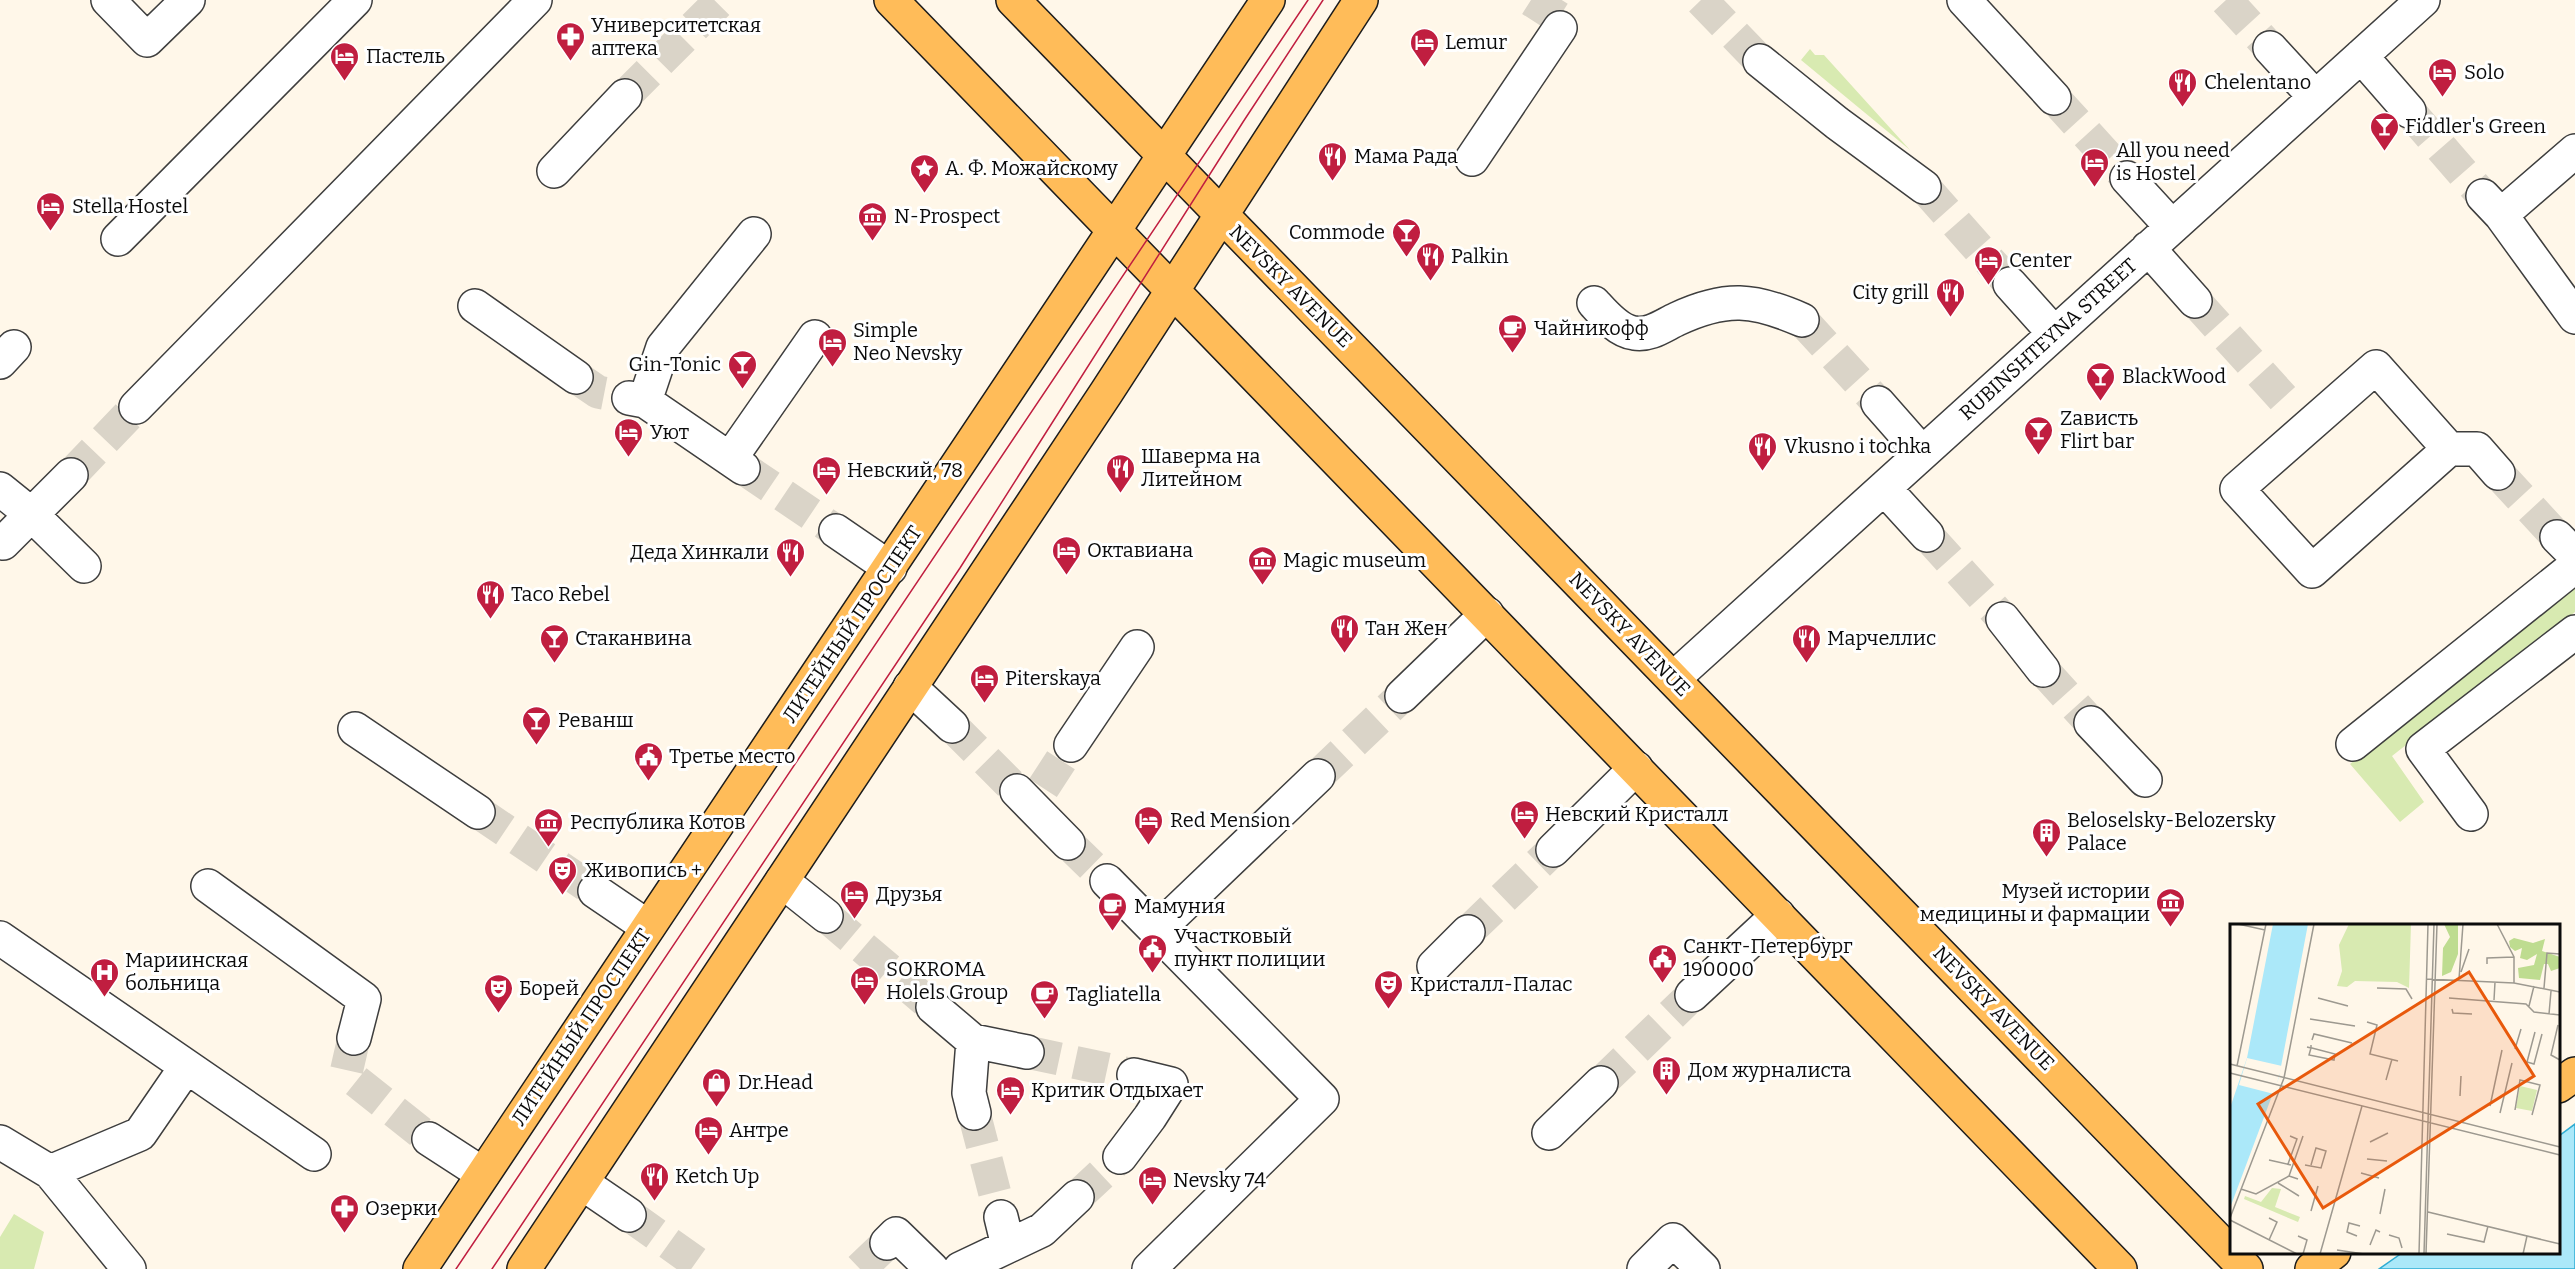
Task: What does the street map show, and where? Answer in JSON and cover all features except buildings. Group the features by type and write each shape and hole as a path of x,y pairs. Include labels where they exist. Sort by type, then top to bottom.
{"main road":[{"path":"891,0 2120,1269"},
{"name":"NEVSKY AVENUE","path":"1012,0 2230,1253"},
{"name":"ЛИТЕЙНЫЙ ПРОСПЕКТ","path":"420,1269 1268,0"},
{"path":"534,1266 582,1183 1173,290 1361,0"},
{"path":"2560,1085 2575,1074"},
{"name":"NEVSKY AVENUE","path":"2231,1254 2246,1269"},
{"path":"2312,1269 2331,1254"}],"street":[{"path":"108,0 147,40 188,0"},
{"path":"117,239 355,0"},
{"path":"136,407 535,0"},
{"path":"1965,0 2054,98"},
{"name":"RUBINSHTEYNA STREET","path":"1673,679 2423,0"},
{"path":"1472,159 1560,28"},
{"path":"2270,48 2315,97"},
{"path":"2361,56 2409,111"},
{"path":"1760,61 1837,123 1924,188"},
{"path":"554,171 625,96"},
{"path":"2575,151 2492,205 2575,316"},
{"path":"2127,178 2172,226"},
{"path":"754,234 663,347 637,400 736,464 815,337"},
{"path":"2148,248 2195,301"},
{"path":"2010,284 2054,333"},
{"path":"1594,303 1614,323 1634,333 1655,331 1703,308 1737,302 1771,306 1802,320"},
{"path":"475,306 576,376"},
{"path":"2449,449 2376,367 2300,417 2237,489 2312,571 2449,449 2477,449 2498,473"},
{"path":"1878,403 1922,453"},
{"path":"3,543 71,475"},
{"path":"1884,488 1927,535"},
{"path":"0,489 31,514 84,566"},
{"path":"836,531 890,568"},
{"path":"2353,744 2575,566"},
{"path":"1402,696 1487,614"},
{"path":"2003,619 2043,670"},
{"path":"2471,814 2423,748 2575,632"},
{"path":"1071,745 1137,647"},
{"path":"910,687 952,726"},
{"path":"2091,723 2145,780"},
{"path":"355,729 478,812"},
{"path":"1553,850 1636,768"},
{"path":"1156,931 1318,776"},
{"path":"1030,795 1068,843"},
{"path":"782,881 826,916"},
{"path":"1107,881 1322,1099 1149,1269"},
{"path":"208,886 364,999 354,1038"},
{"path":"595,891 648,927"},
{"path":"1692,995 1778,915"},
{"path":"1434,966 1468,932"},
{"path":"0,938 314,1154"},
{"path":"933,1007 973,1041 1027,1052"},
{"path":"973,1041 969,1093 974,1113"},
{"path":"50,1172 140,1134 186,1067"},
{"path":"1120,1157 1171,1084 1134,1076"},
{"path":"1549,1132 1601,1083"},
{"path":"429,1139 483,1174"},
{"path":"0,1142 50,1172 126,1268"},
{"path":"582,1183 630,1215"},
{"path":"960,1269 1004,1232 1042,1230 1077,1197"},
{"path":"887,1243 896,1234 932,1269"},
{"path":"1644,1269 1673,1240 1703,1269"}],"green space":[{"path":"1810,49 1815,55 1824,55 1910,150 1801,60"},
{"path":"2575,586 2575,612 2392,756 2424,802 2400,822 2350,764"},
{"path":"14,1214 44,1232 34,1269 0,1269 0,1237"}],"water":[{"path":"2575,1124 2575,1269 2379,1269 2401,1254 2560,1254 2560,1135"}],"tunnel":[{"path":"625,96 721,0"},
{"path":"1531,0 1564,21"},
{"path":"1701,0 1760,61"},
{"path":"2226,0 2270,48"},
{"path":"2054,98 2127,178"},
{"path":"2409,111 2483,196"},
{"path":"1924,187 2010,284"},
{"path":"2195,301 2291,407"},
{"path":"1802,320 1878,403"},
{"path":"576,377 598,392 629,398"},
{"path":"71,475 136,407"},
{"path":"743,468 836,531"},
{"path":"2498,473 2557,537"},
{"path":"1927,535 2003,619"},
{"path":"2043,670 2091,723"},
{"path":"1318,776 1402,696"},
{"path":"952,726 1017,791"},
{"path":"1043,788 1071,745"},
{"path":"478,812 595,891"},
{"path":"1068,843 1107,881"},
{"path":"1468,932 1553,850"},
{"path":"826,916 933,1007"},
{"path":"1601,1083 1692,995"},
{"path":"354,1038 346,1073 429,1139"},
{"path":"1027,1052 1134,1075"},
{"path":"974,1113 1001,1217"},
{"path":"1077,1197 1120,1157"},
{"path":"629,1215 705,1269"},
{"path":"860,1269 887,1243"}],"tram line":[{"path":"456,1269 1308,0"},
{"path":"492,1269 960,568 1323,0"}],"place":[{"name":"Университетская аптека","path":"570,62"},
{"name":"Lemur","path":"1424,68"},
{"name":"Пастель","path":"345,82"},
{"name":"Solo","path":"2443,98"},
{"name":"Chelentano","path":"2183,108"},
{"name":"Fiddler's Green","path":"2384,152"},
{"name":"Мама Рада","path":"1333,182"},
{"name":"All you need is Hostel","path":"2095,188"},
{"name":"А. Ф. Можайскому","path":"924,194"},
{"name":"Stella Hostel","path":"51,232"},
{"name":"N-Prospect","path":"873,242"},
{"name":"Commode","path":"1406,258"},
{"name":"Palkin","path":"1430,282"},
{"name":"Center","path":"1988,286"},
{"name":"City grill","path":"1950,318"},
{"name":"Чайникофф","path":"1513,354"},
{"name":"Simple Neo Nevsky","path":"832,368"},
{"name":"Gin-Tonic","path":"742,390"},
{"name":"BlackWood","path":"2101,402"},
{"name":"Zависть Flirt bar","path":"2039,456"},
{"name":"Уют","path":"629,458"},
{"name":"Vkusno i tochka","path":"1763,472"},
{"name":"Шаверма на Литейном","path":"1120,494"},
{"name":"Невский, 78","path":"826,496"},
{"name":"Октавиана","path":"1066,576"},
{"name":"Деда Хинкали","path":"790,578"},
{"name":"Magic museum","path":"1262,586"},
{"name":"Taco Rebel","path":"490,620"},
{"name":"Тан Жен","path":"1344,654"},
{"name":"Стаканвина","path":"554,664"},
{"name":"Марчеллис","path":"1806,664"},
{"name":"Piterskaya","path":"984,704"},
{"name":"Реванш","path":"537,746"},
{"name":"Третье место","path":"648,782"},
{"name":"Невский Кристалл","path":"1524,840"},
{"name":"Red Mension","path":"1149,846"},
{"name":"Республика Котов","path":"549,848"},
{"name":"Beloselsky-Belozersky Palace","path":"2046,858"},
{"name":"Живопись +","path":"563,896"},
{"name":"Друзья","path":"855,920"},
{"name":"Музей истории медицины и фармации","path":"2171,928"},
{"name":"Мамуния","path":"1113,932"},
{"name":"Участковый пункт полиции","path":"1153,974"},
{"name":"Санкт-Петербург 190000","path":"1662,984"},
{"name":"Мариинская больница","path":"104,998"},
{"name":"SOKROMA Holels Group","path":"865,1006"},
{"name":"Кристалл-Палас","path":"1389,1010"},
{"name":"Борей","path":"498,1014"},
{"name":"Tagliatella","path":"1045,1020"},
{"name":"Дом журналиста","path":"1667,1096"},
{"name":"Dr.Head","path":"717,1108"},
{"name":"Критик Отдыхает","path":"1010,1116"},
{"name":"Антре","path":"708,1156"},
{"name":"Ketch Up","path":"654,1202"},
{"name":"Nevsky 74","path":"1152,1206"},
{"name":"Озерки","path":"344,1234"}]}
